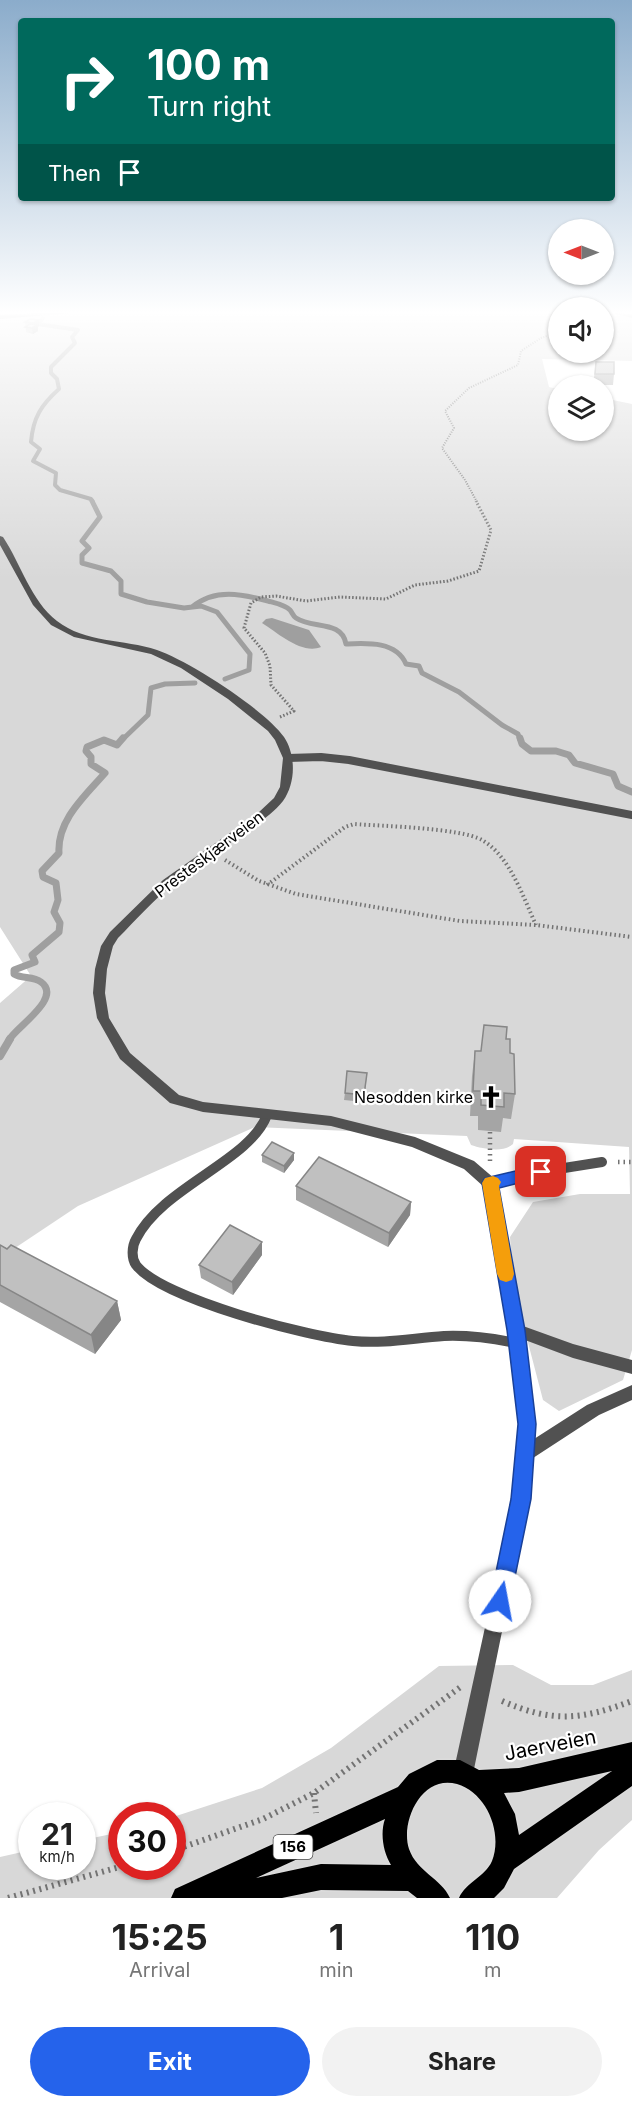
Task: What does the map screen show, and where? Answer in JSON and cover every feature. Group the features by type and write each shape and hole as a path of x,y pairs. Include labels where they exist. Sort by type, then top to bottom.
{"main road":[{"name":"Jaerveien","path":"471,1778 519,1780 632,1754"},
{"path":"505,1860 632,1771"},
{"name":"156","path":"184,1898 404,1797 424,1777 452,1772 471,1778"},
{"path":"471,1778 499,1804 505,1819 508,1844 499,1875 490,1887 472,1898"},
{"name":"156","path":"404,1797 395,1819 394,1838 399,1856 410,1878 437,1898"},
{"name":"156","path":"222,1898 321,1876 410,1878"}],"street":[{"path":"0,539 37,604 53,623 73,634 143,649 192,669 265,724 280,740 288,758"},
{"name":"Presteskjærveien","path":"288,758 285,787 278,800 262,815 167,883 130,917 111,940 101,969 99,993 104,1018 125,1056 176,1099 203,1107 332,1121 415,1142 470,1165 490,1183"},
{"path":"471,1778 521,1499 527,1424 516,1337 490,1183"},
{"path":"516,1337 632,1366"},
{"path":"525,1454 593,1410 632,1392"}],"lane":[{"path":"288,758 321,757 349,760 632,815"},
{"path":"267,1115 261,1129 246,1143 168,1202 142,1228 135,1240 133,1258 136,1265 147,1275 157,1282 226,1310 304,1333 338,1340 391,1342 452,1336 516,1337"},
{"path":"490,1183 520,1175 602,1162"}],"path":[{"path":"265,724 294,711 271,685 272,668 265,649 244,628 251,603 261,597 276,596 306,601 340,597 386,599 415,585 448,581 479,571 491,530 465,480 442,448 454,428 445,411 455,402"},
{"path":"266,886 345,827 354,824 453,834 482,840 498,855 511,874 536,925"},
{"path":"212,851 249,878 266,886 296,894 448,919 536,925 632,937"},
{"path":"186,1846 292,1805 314,1793 462,1685"},
{"path":"502,1701 544,1717 564,1719 583,1718 632,1701"},
{"path":"8,1898 108,1870"}],"shaded area":[{"path":"0,402 548,402 548,441 614,441 614,402 632,404 632,1350 623,1380 559,1411 543,1400 513,1285 510,1237 533,1202 580,1194 630,1194 629,1147 514,1139 513,1144 509,1147 493,1149 471,1145 467,1136 255,1127 78,1206 0,1258 0,1003 31,976 0,927"},
{"path":"272,618 309,630 321,647 314,649 298,646 262,623"},
{"path":"513,1665 551,1685 593,1685 632,1670 632,1820 599,1850 557,1898 0,1898 0,1857 18,1853 18,1880 96,1880 96,1837 108,1835 108,1880 186,1880 186,1813 262,1788 331,1748 439,1666"}],"building":[{"path":"484,1025 507,1027 506,1039 510,1039 510,1053 514,1054 515,1094 504,1093 504,1107 481,1105 481,1091 473,1091 475,1051 481,1051"},
{"path":"347,1071 367,1073 364,1095 345,1093"},
{"path":"272,1142 294,1153 284,1166 262,1155"},
{"path":"319,1157 411,1202 389,1233 296,1186"},
{"path":"230,1225 262,1242 232,1282 199,1265"},
{"path":"0,1245 7,1249 11,1245 117,1301 91,1335 0,1285"}],"waterway":[{"path":"47,402 34,426 31,442 40,449 33,461 56,473 55,485 60,490 91,499 93,502"},
{"path":"92,501 100,517 82,541 89,548 82,555 82,563 111,571 121,581 121,594 147,602 184,608 201,606 217,612 250,654 249,670 225,679"},
{"path":"192,607 201,601 219,595 248,596 283,605 296,618 303,621 333,628 339,631 346,644 372,644 388,647 401,656 406,664 419,666 422,673 459,692 502,725 518,734 520,740"},
{"path":"122,740 148,715 151,688 165,684 195,683"},
{"path":"9,1040 36,1012 46,996 46,989 41,982 17,976 14,970 35,962 32,955 59,932 60,923 54,912 58,900 56,883 43,877 42,871 59,853 67,819 105,773 91,764 91,757 86,751 87,747 104,740 117,745 123,738"},
{"path":"520,738 522,744 531,751 556,751 569,755 575,763 613,774 618,786 632,792"},
{"path":"0,1056 10,1039"}],"slow traffic":[{"path":"493,1182 490,1183 506,1274"}],"place":[{"name":"Nesodden kirke","path":"491,1097"}],"route":[{"path":"500,1601 521,1499 527,1424 516,1330 490,1183 541,1172"}]}
